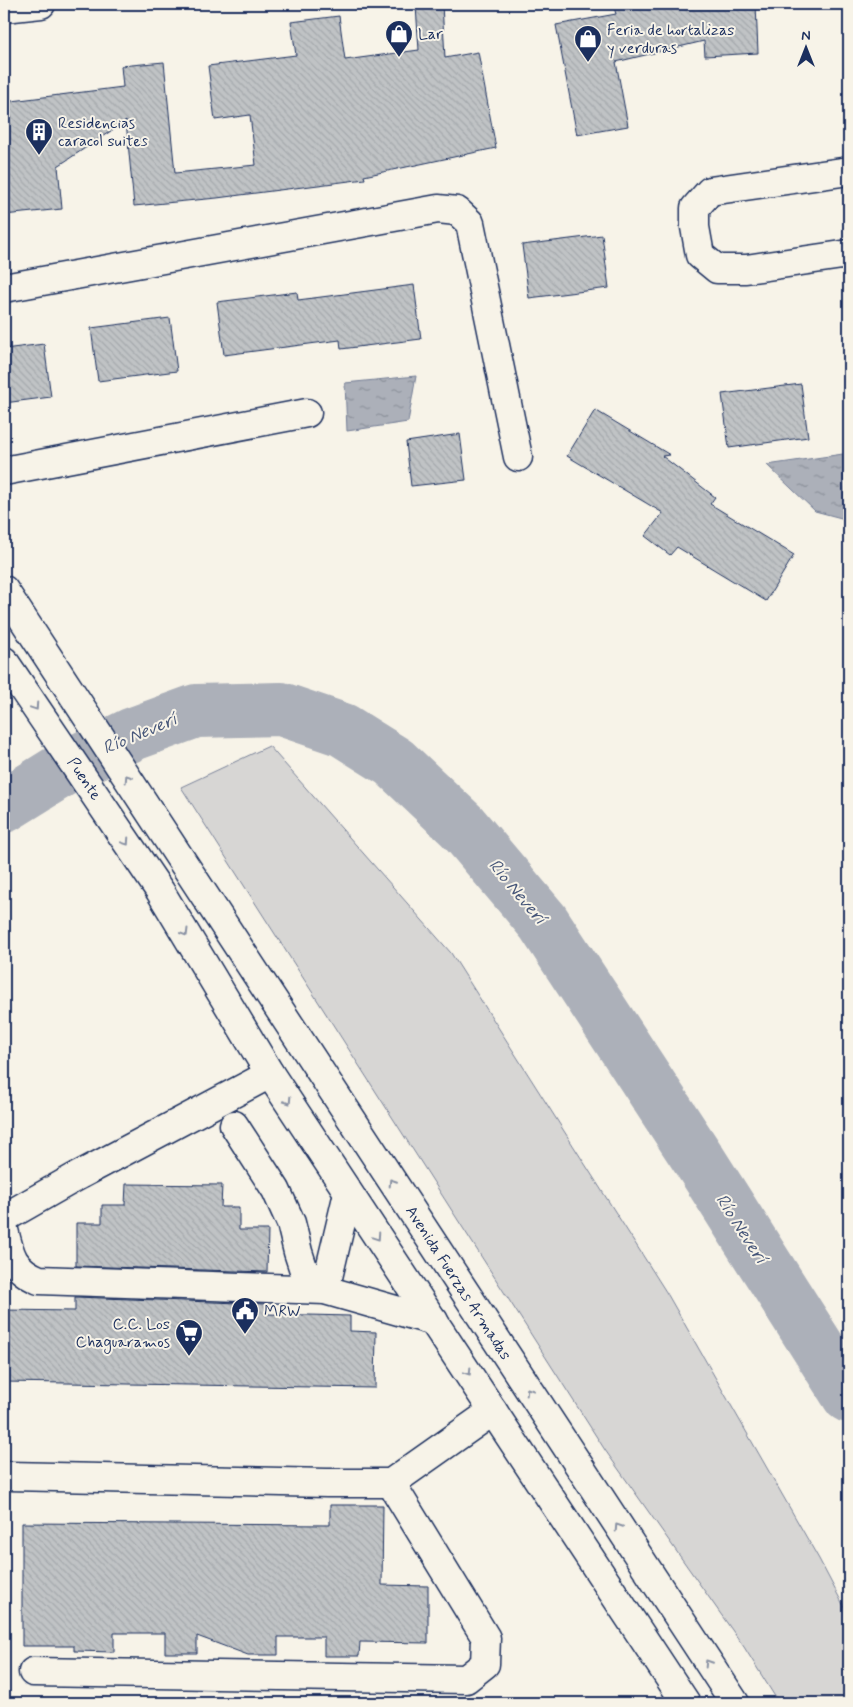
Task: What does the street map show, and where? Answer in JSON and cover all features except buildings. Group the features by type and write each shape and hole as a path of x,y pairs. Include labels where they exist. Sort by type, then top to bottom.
{"street":[{"path":"4,8 41,4"},
{"path":"849,171 710,190 695,208 695,227 700,255 717,268 746,268 849,254"},
{"path":"4,288 438,209 457,211 470,223 518,456"},
{"path":"4,471 307,413"},
{"name":"Avenida Fuerzas Armadas","path":"4,590 735,1703"},
{"name":"Puente","path":"6,664 160,891 270,1074"},
{"path":"4,1218 82,1174 270,1074 686,1703"},
{"path":"234,1125 276,1190 291,1223 298,1252 318,1290"},
{"path":"318,1290 348,1193"},
{"path":"4,1230 10,1256 26,1274 40,1280 318,1290 434,1321"},
{"path":"9,1476 391,1483 493,1411"},
{"path":"33,1672 466,1679 485,1664 486,1638 391,1483"}],"shaded area":[{"path":"269,746 451,953 668,1295 819,1559 849,1616 849,1703 779,1703 744,1647 605,1450 181,787"},
{"path":"4,1637 6,1637 6,1703 4,1703"}],"water":[{"path":"416,376 408,422 347,431 345,383"},
{"path":"843,454 845,519 815,511 767,465"}],"waterway":[{"name":"Río Neverí","path":"4,806 70,765 133,734 196,711 281,709 343,730 394,762 462,826 543,922 699,1160 849,1396"}],"place":[{"name":"Lar","path":"399,58"},
{"name":"Feria de hortalizas y verduras","path":"588,63"},
{"name":"Residencias caracol suites","path":"39,156"},
{"name":"MRW","path":"245,1335"},
{"name":"C.C. Los Chaguaramos","path":"189,1357"}]}
